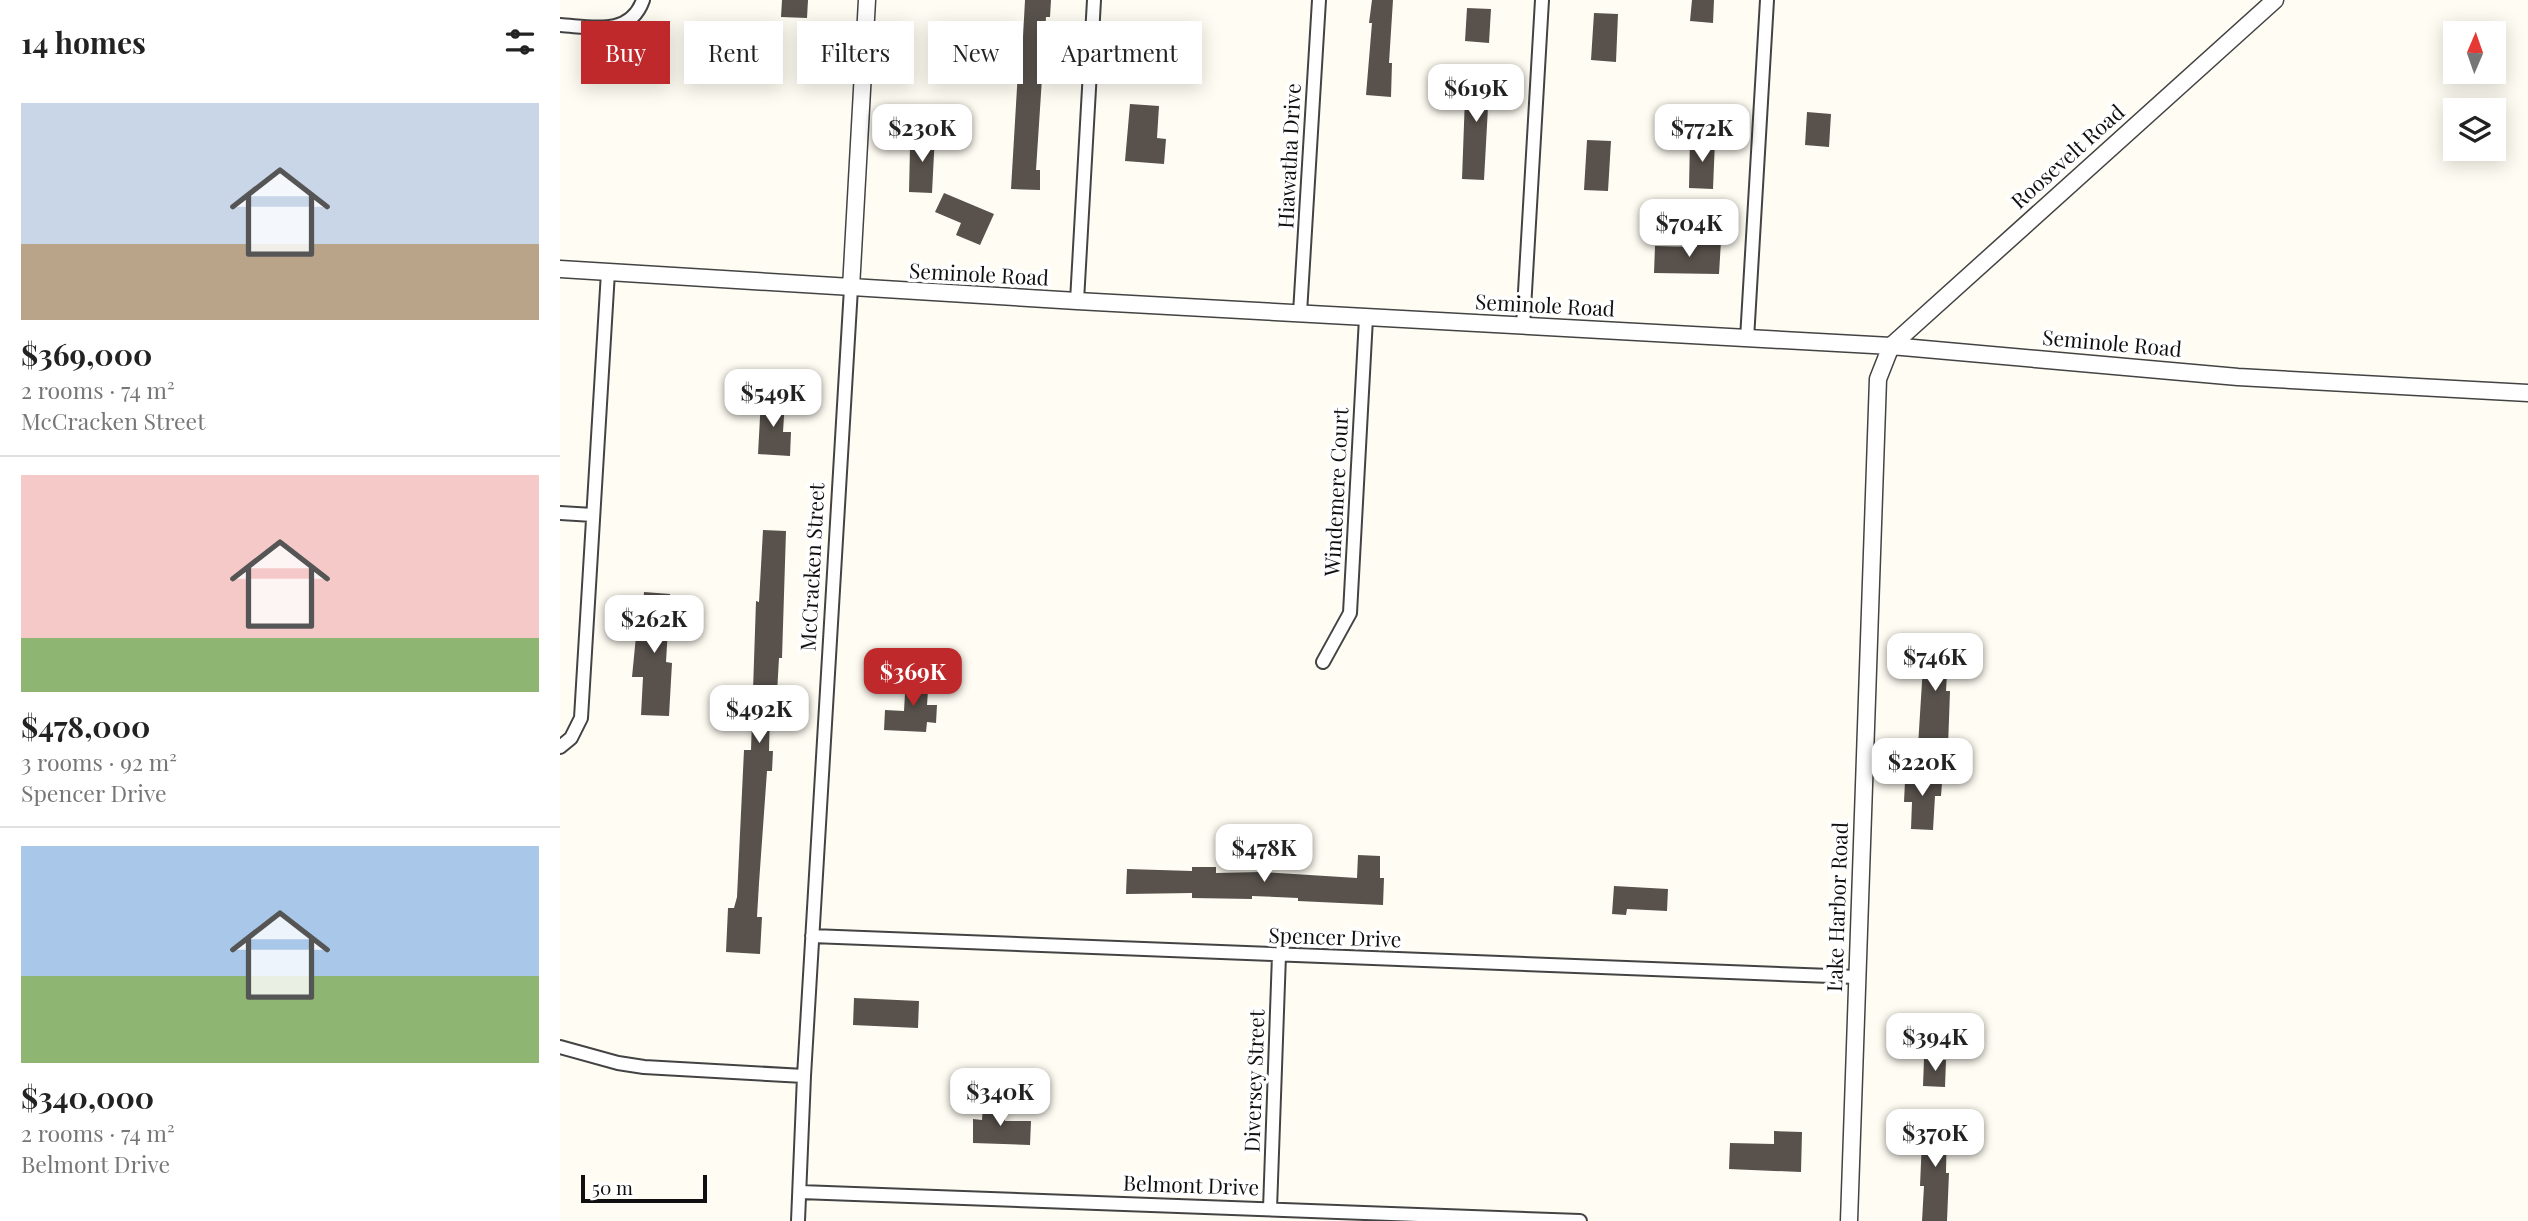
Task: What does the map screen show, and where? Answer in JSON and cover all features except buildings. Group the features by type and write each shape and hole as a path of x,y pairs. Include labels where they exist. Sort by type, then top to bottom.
{"street":[{"path":"560,25 620,27 631,20 643,0"},
{"name":"McCracken Street","path":"798,1221 804,1076 867,0"},
{"path":"1077,301 1094,0"},
{"name":"Hiawatha Drive","path":"1300,313 1318,0"},
{"path":"1523,326 1542,0"},
{"path":"1746,339 1767,0"},
{"name":"Roosevelt Road","path":"1891,346 2275,0"},
{"name":"Seminole Road","path":"560,269 1366,318 1891,346 2238,377 2528,393"},
{"path":"561,747 572,738 581,718 608,272"},
{"name":"Windemere Court","path":"1323,662 1350,613 1366,318"},
{"name":"Lake Harbor Road","path":"1849,1221 1878,379 1891,346"},
{"path":"560,513 593,515"},
{"name":"Spencer Drive","path":"812,936 1857,977"},
{"name":"Diversey Street","path":"1270,1209 1279,955"},
{"path":"560,1047 618,1063 644,1067 804,1076"},
{"name":"Belmont Drive","path":"800,1192 1580,1221"}]}
